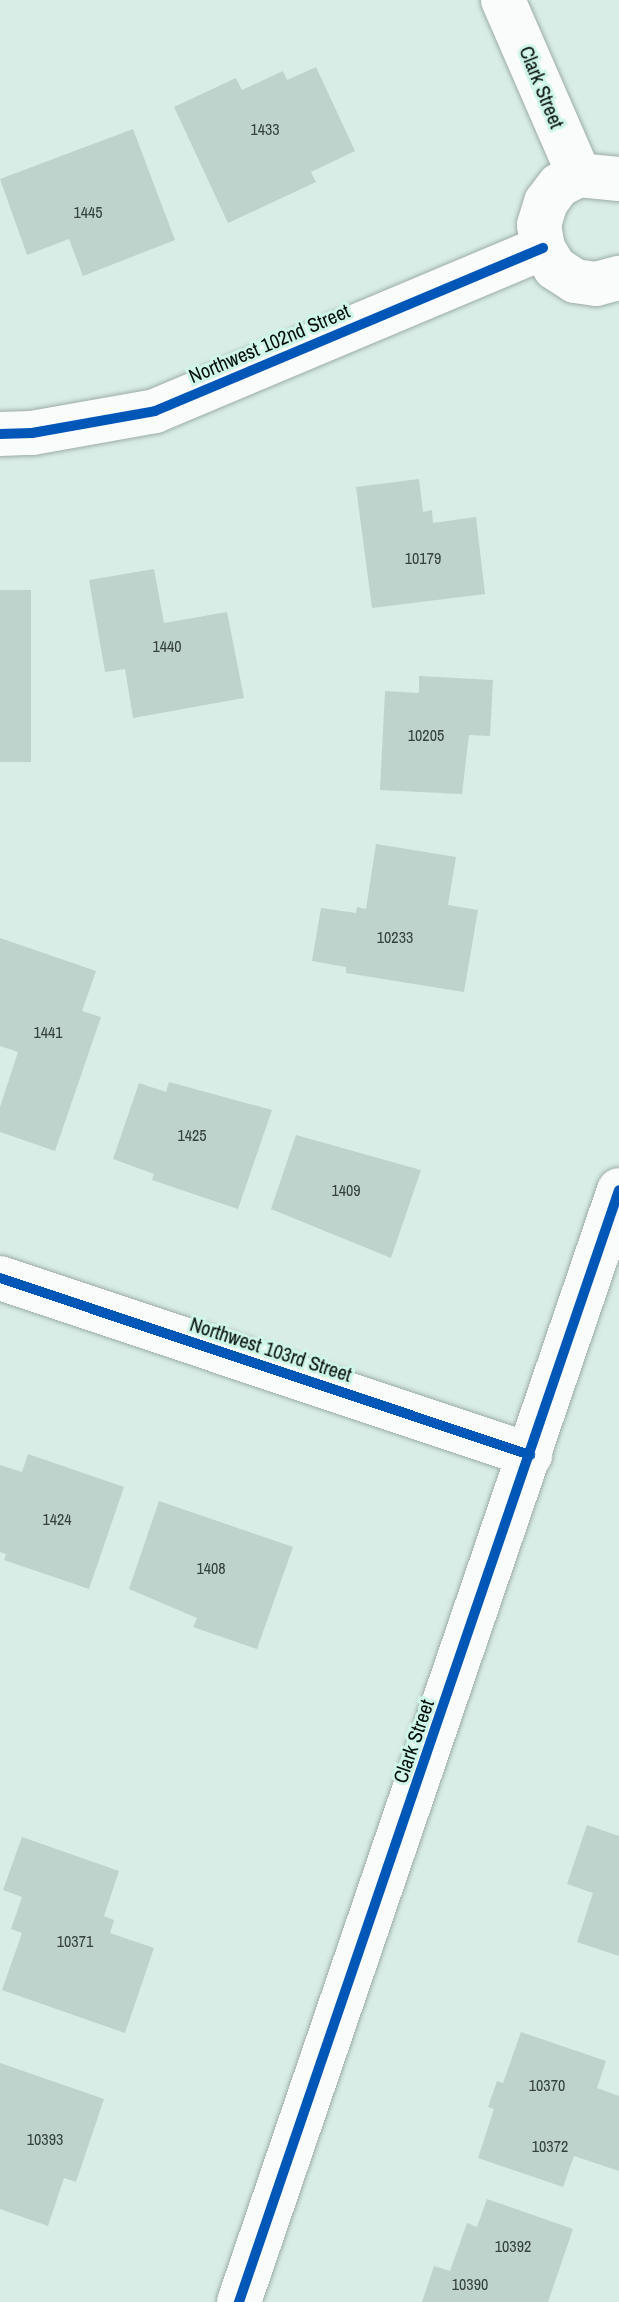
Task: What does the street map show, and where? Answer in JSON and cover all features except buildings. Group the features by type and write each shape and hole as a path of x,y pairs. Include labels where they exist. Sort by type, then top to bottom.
{"street":[{"name":"Clark Street","path":"503,0 599,177"},
{"path":"599,177 559,185 546,202 539,225 543,248 555,268 575,281 618,283"},
{"name":"Northwest 102nd Street","path":"0,434 32,433 155,411 543,248"},
{"name":"Clark Street","path":"239,2302 619,1190"},
{"name":"Northwest 103rd Street","path":"0,1278 530,1455"}],"cycle path":[{"path":"0,434 32,433 155,411 543,248"},
{"path":"239,2302 619,1190"},
{"path":"0,1278 530,1455"}]}
